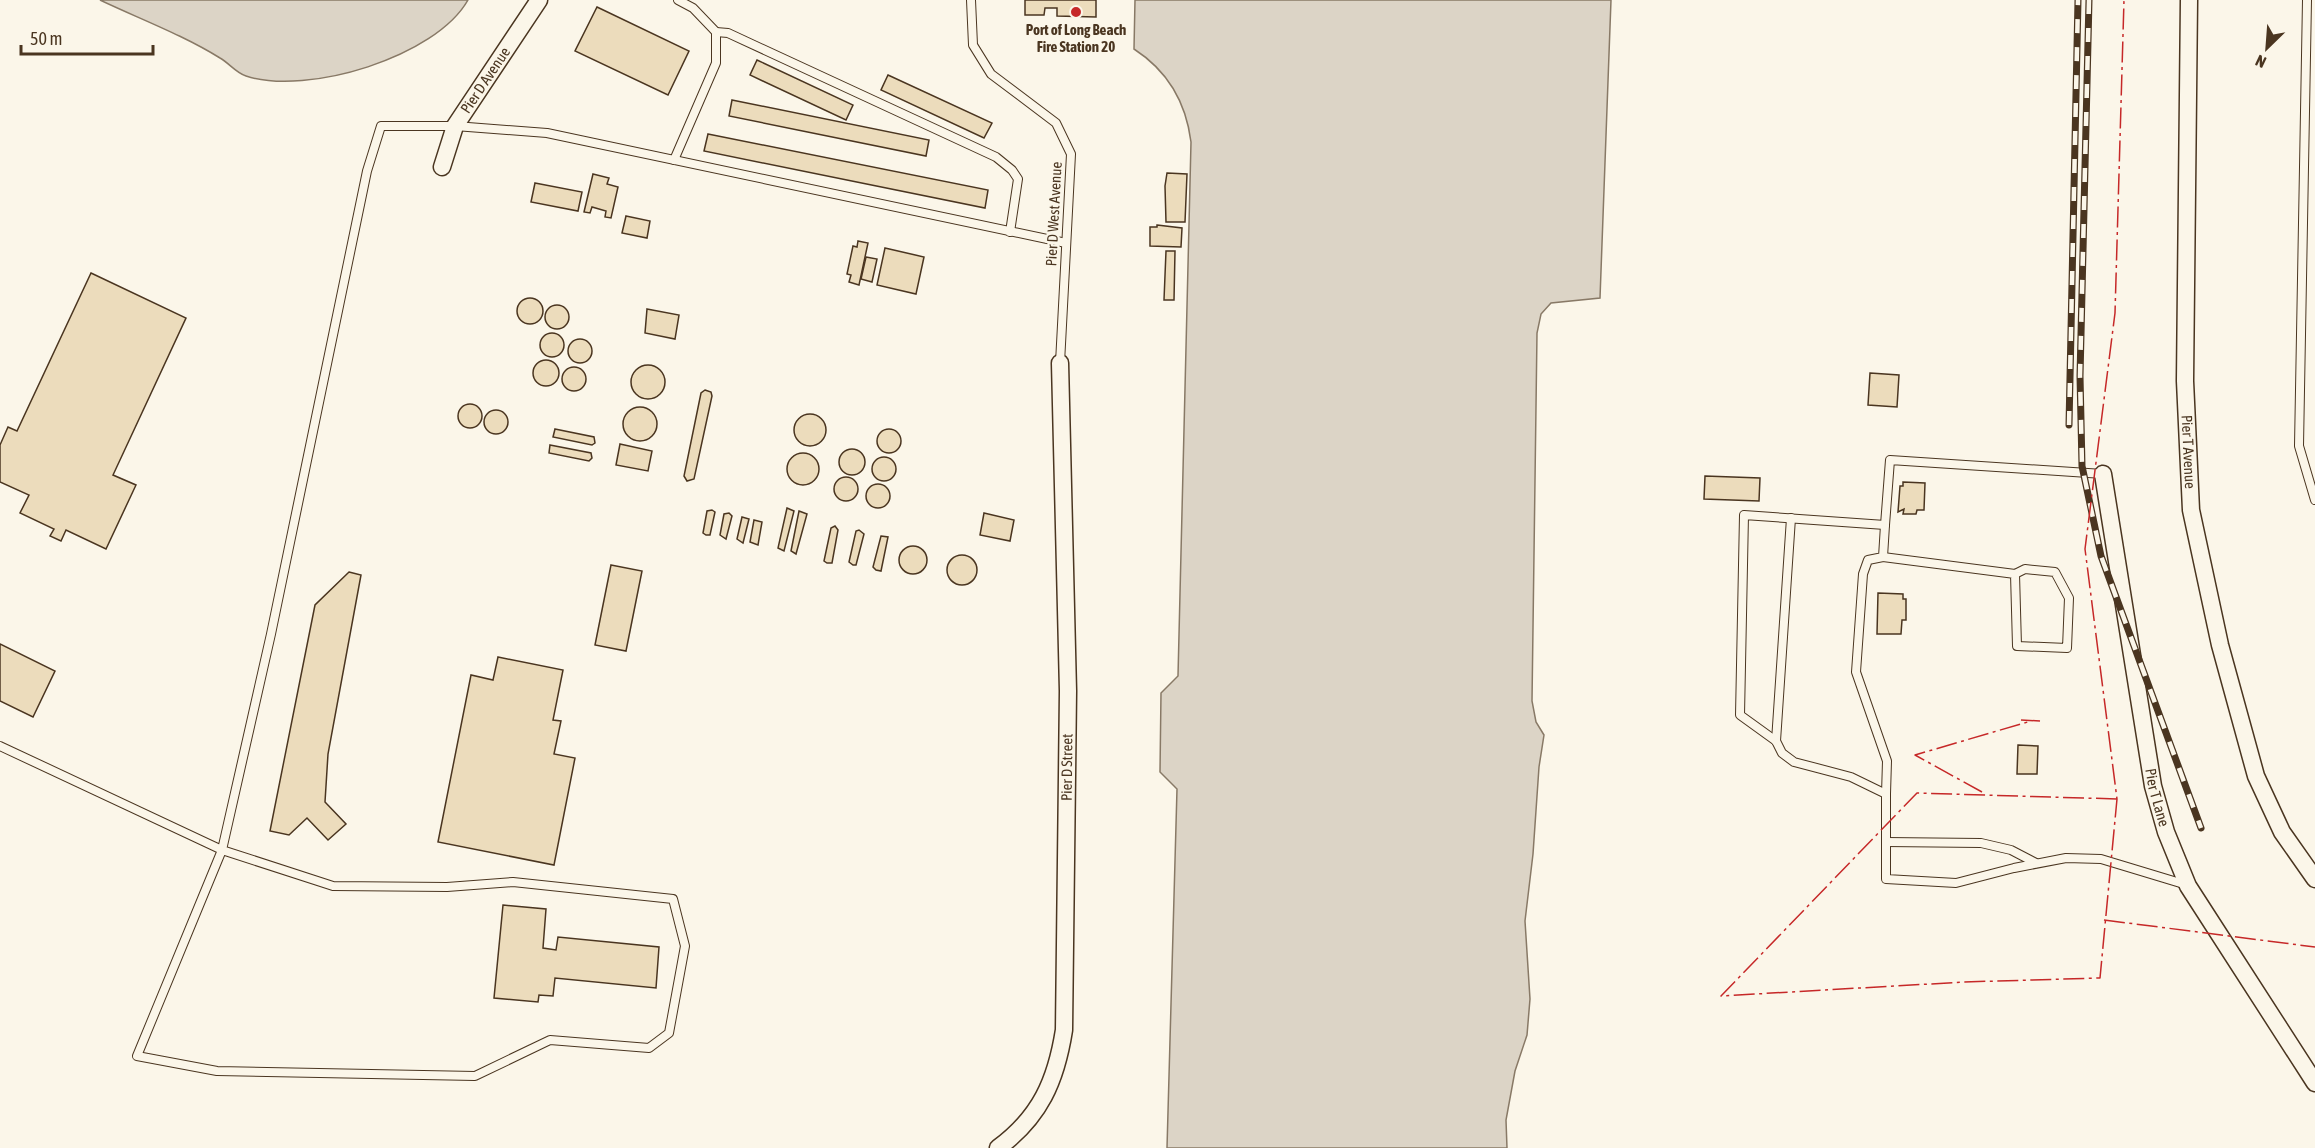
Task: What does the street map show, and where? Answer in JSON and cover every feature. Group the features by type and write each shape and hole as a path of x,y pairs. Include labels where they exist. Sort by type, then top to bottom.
{"street":[{"name":"Pier D Avenue","path":"442,167 456,126 539,0"},
{"name":"Pier T Avenue","path":"2189,0 2185,381 2191,510 2220,645 2256,776 2282,832 2315,879"},
{"name":"Pier D Street","path":"998,1148 1033,1116 1059,1062 1064,1030 1068,691 1060,363"},
{"name":"Pier T Lane","path":"2103,474 2153,786 2166,832 2188,886 2315,1083"}],"lane":[{"path":"678,0 693,8 716,32 728,33 996,158 1012,170 1018,179 1010,232"},
{"name":"Pier D West Avenue","path":"971,0 973,45 991,74 1056,123 1071,154 1060,363"},
{"path":"2307,0 2299,446 2315,500"},
{"path":"674,160 717,63 716,32"},
{"path":"0,746 222,850 333,886 447,888 513,882 673,899 685,946 669,1033 649,1048 550,1040 476,1076 217,1071 136,1056 222,850 271,634 367,171 381,126 456,126 547,133 1066,243"},
{"path":"1883,556 1890,460 2103,474"},
{"path":"1885,525 1744,515 1740,715 1776,741 1782,753 1794,762 1851,777 1887,794"},
{"path":"1776,741 1791,518"},
{"path":"2015,573 2017,646 2067,648 2069,598 2055,572 2025,568 2015,573 1883,556 1868,560 1863,574 1856,672 1887,761 1886,879 1956,883 2066,858 2101,859 2188,886"},
{"path":"1886,842 1981,843 2011,850 2037,863"}],"shaded area":[{"path":"100,0 468,0 452,20 428,39 400,54 368,67 335,76 302,81 272,81 242,75 223,60 191,42"},
{"path":"1135,0 1611,0 1600,298 1551,303 1541,314 1537,333 1532,701 1536,722 1544,735 1525,921 1530,999 1527,1035 1515,1071 1506,1120 1507,1148 1167,1148 1177,789 1160,772 1161,693 1178,676 1191,142 1185,114 1173,89 1157,67 1134,49"}],"building":[{"name":"Port of Long Beach Fire Station 20","path":"1025,0 1096,0 1096,17 1057,16 1057,8 1045,8 1044,15 1025,15"},
{"path":"597,7 689,51 668,95 575,51"},
{"path":"757,60 853,105 846,120 750,75"},
{"path":"888,75 992,123 984,138 881,90"},
{"path":"732,100 929,140 926,156 729,116"},
{"path":"708,134 988,190 985,208 704,151"},
{"path":"1167,173 1187,174 1185,222 1166,222"},
{"path":"593,174 609,178 607,184 618,187 611,218 605,217 606,211 592,207 590,213 584,212"},
{"path":"535,183 582,192 578,211 531,202"},
{"path":"626,216 650,221 647,238 622,233"},
{"path":"1157,225 1182,228 1181,247 1150,246 1150,227 1157,227"},
{"path":"858,241 868,243 859,285 849,282 851,275 847,274 853,246 857,247"},
{"path":"885,248 924,257 916,294 877,285"},
{"path":"1166,251 1175,251 1174,300 1164,300"},
{"path":"866,257 877,259 872,282 861,279"},
{"path":"91,273 186,318 113,475 136,485 106,549 66,530 61,541 50,536 54,529 20,513 29,495 0,482 0,445 8,427 17,431"},
{"path":"530,298 539,302 543,311 539,320 530,324 521,320 517,311 521,302"},
{"path":"557,305 566,308 569,317 566,326 557,329 548,326 545,317 548,308"},
{"path":"647,309 679,315 675,339 645,333"},
{"path":"552,333 561,336 564,345 561,354 552,357 543,354 540,345 543,336"},
{"path":"580,339 589,342 592,351 589,360 580,363 571,360 568,351 571,342"},
{"path":"546,360 555,364 559,373 555,382 546,386 537,382 533,373 537,364"},
{"path":"648,365 660,370 665,382 660,394 648,399 636,394 631,382 636,370"},
{"path":"574,367 583,370 586,379 583,388 574,391 565,388 562,379 565,370"},
{"path":"1870,373 1899,375 1897,407 1868,405"},
{"path":"705,390 711,392 712,396 694,479 687,481 684,476 701,393"},
{"path":"470,404 475,405 481,411 481,421 475,427 470,428 465,427 459,421 458,416 459,411 465,405"},
{"path":"640,407 652,412 657,424 652,436 640,441 628,436 623,424 628,412"},
{"path":"496,410 505,413 508,422 505,431 496,434 487,431 484,422 487,413"},
{"path":"810,414 821,419 826,430 821,441 810,446 799,441 794,430 799,419"},
{"path":"555,429 594,437 595,443 592,445 553,437"},
{"path":"889,429 897,433 901,441 897,449 889,453 881,449 877,441 881,433"},
{"path":"620,444 652,451 648,471 616,465"},
{"path":"550,445 591,453 592,458 589,461 549,453"},
{"path":"852,449 861,453 865,462 861,471 852,475 843,471 839,462 843,453"},
{"path":"803,453 814,458 819,469 814,480 803,485 792,480 787,469 792,458"},
{"path":"884,457 893,460 896,469 893,478 884,481 875,478 872,469 875,460"},
{"path":"1705,476 1760,478 1759,501 1704,499"},
{"path":"846,477 855,480 858,489 855,498 846,501 837,498 834,489 837,480"},
{"path":"1903,482 1925,483 1924,510 1917,510 1916,514 1903,514 1904,509 1898,512 1900,486 1903,486"},
{"path":"878,484 887,487 890,496 887,505 878,508 869,505 866,496 869,487"},
{"path":"787,508 794,511 784,551 778,548"},
{"path":"707,511 715,512 710,535 706,535 703,533"},
{"path":"799,511 807,514 796,554 791,551"},
{"path":"729,513 732,516 726,539 720,535 724,514"},
{"path":"984,513 1014,520 1010,541 980,535"},
{"path":"742,517 749,519 743,543 737,539"},
{"path":"754,520 762,522 758,545 750,542"},
{"path":"835,526 838,530 832,563 827,563 824,561 831,528"},
{"path":"859,530 864,534 856,565 853,565 849,562 856,531"},
{"path":"881,536 888,537 881,571 873,567"},
{"path":"913,546 923,550 927,560 923,570 913,574 903,570 899,560 903,550"},
{"path":"962,555 973,559 977,570 973,581 962,585 951,581 947,570 951,559"},
{"path":"611,565 642,571 626,651 595,645"},
{"path":"349,572 361,575 328,754 325,802 346,824 328,840 307,818 289,835 270,831 315,605"},
{"path":"1878,593 1903,594 1903,599 1906,599 1906,620 1902,620 1901,634 1877,634"},
{"path":"0,644 55,671 33,717 0,701"},
{"path":"498,657 563,670 553,720 561,721 554,754 575,758 554,865 438,842 471,675 493,680"},
{"path":"2018,745 2038,746 2037,774 2017,774"},
{"path":"503,905 546,909 543,948 556,950 558,937 659,947 656,988 555,978 553,996 539,995 538,1002 494,998"}],"railway":[{"path":"2069,425 2078,0"},
{"path":"2089,0 2080,376 2082,466 2101,556 2201,828"}],"power":[{"path":"2117,799 1917,793 1721,996 1964,982 2100,978 2117,799 2085,549 2115,313 2124,0"},
{"path":"2021,720 2040,721"},
{"path":"1982,792 1915,755 2031,721"},
{"path":"2104,920 2315,947"}],"place":[{"name":"Port of Long Beach Fire Station 20","path":"1076,12"}]}
